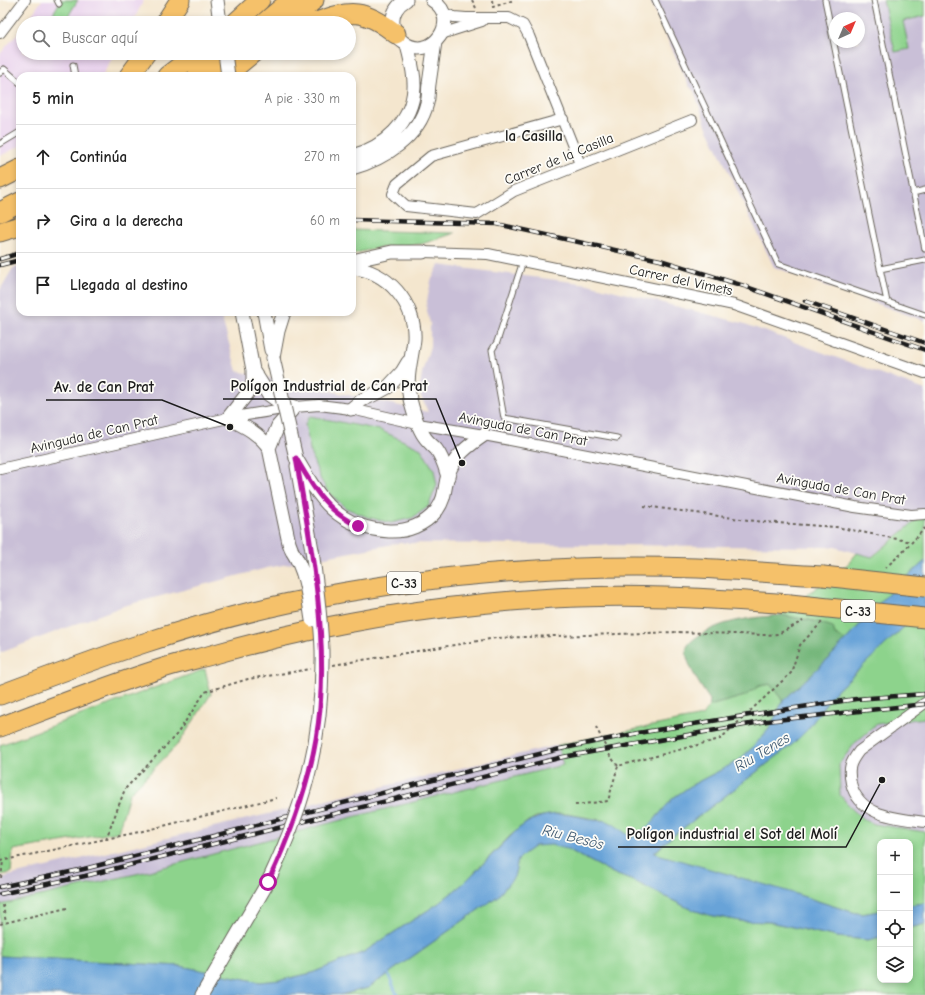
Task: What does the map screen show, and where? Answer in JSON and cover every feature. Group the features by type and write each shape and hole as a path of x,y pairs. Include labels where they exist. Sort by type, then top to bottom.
{"highway":[{"path":"170,16 180,0"},
{"path":"236,16 260,0"},
{"path":"272,16 291,0"},
{"path":"296,16 314,0"},
{"path":"334,16 348,12 361,13 375,19 401,39"},
{"path":"132,72 141,60"},
{"path":"172,72 188,60"},
{"path":"228,65 238,60"},
{"path":"208,72 242,60"},
{"path":"0,179 16,171"},
{"path":"0,193 16,185"},
{"path":"0,212 16,204"},
{"path":"0,232 16,227"},
{"name":"C-33","path":"0,695 151,640 214,622 295,602 420,581 484,574 561,569 696,568 823,576 925,586"},
{"name":"C-33","path":"0,727 72,699 161,668 268,639 340,624 455,606 540,599 625,596 708,598 790,604 925,618"}],"street":[{"path":"0,33 25,0"},
{"path":"217,0 223,16"},
{"path":"356,155 362,154 391,136 407,115 412,100 414,87 413,72 401,39 394,28 393,16 399,6 406,0"},
{"path":"356,166 378,158 390,151 408,136 422,118 427,102 438,38 444,24 443,14 438,5 432,0"},
{"path":"443,14 466,18 509,18 523,25 529,36 580,164"},
{"path":"401,39 412,47 424,47 438,38 494,18"},
{"name":"Carrer de la Casilla","path":"563,120 430,156 397,184 393,194 406,206 477,214 514,190 692,120"},
{"path":"356,260 392,252 423,252"},
{"name":"Carrer del Vimets","path":"423,252 488,254 734,306 925,373"},
{"path":"356,269 370,272 384,279 394,287 402,297 411,317 414,338 407,381 408,390 418,424 424,435 441,456 448,477"},
{"path":"243,316 253,370 253,383 247,394 228,418 254,432 263,439 269,448 289,542 305,577 313,626 322,651"},
{"path":"202,995 268,882 295,819 305,787 314,749 319,716 322,651 319,607 312,550 296,458 265,316"},
{"path":"273,358 278,331 283,316"},
{"path":"351,408 362,400 388,387 402,372 410,359"},
{"path":"253,370 268,394 279,402 295,407"},
{"name":"Avinguda de Can Prat","path":"0,469 228,418 295,407 319,405 351,408 418,424 484,435 855,507 911,515 925,514"},
{"path":"269,448 278,426 285,416 295,407"},
{"path":"296,458 314,489 334,511 345,520 358,526 373,530 399,532 420,525 430,517 437,509 445,493 448,477 456,458 468,446 484,435"},
{"path":"925,703 859,751 851,762 850,774 855,793 860,801 868,808 876,813 890,817 925,822"}],"lane":[{"path":"655,0 778,264 925,315"},
{"path":"825,0 887,302"},
{"path":"874,0 925,249"},
{"path":"72,65 74,72"},
{"path":"0,73 4,69 16,80"},
{"path":"0,144 16,134"},
{"path":"913,193 925,190"},
{"path":"880,269 925,260"},
{"path":"523,261 497,342 492,350 504,418 617,438"}],"path":[{"path":"492,0 493,7 514,0"},
{"path":"644,506 763,522 836,527 912,542 925,528"},
{"path":"330,666 496,638 677,632 765,635 778,634 804,620"},
{"path":"618,766 720,740 792,673 800,645"},
{"path":"106,839 125,789 176,734 205,692 248,678 315,668"},
{"path":"596,727 610,756 618,766"},
{"path":"575,804 608,801 618,766"},
{"path":"1,878 1,861 138,832 276,798"},
{"path":"3,905 6,923"},
{"path":"0,924 67,908"}],"shaded area":[{"path":"42,0 144,0 136,16 31,16"},
{"path":"650,0 925,0 925,321 774,267 706,125 694,91 689,86"},
{"path":"16,35 16,60 111,60 104,72 16,72 16,148 0,156 0,54"},
{"path":"439,265 588,284 742,323 925,390 925,513 871,557 835,547 399,543 267,568 123,606 0,653 0,290 13,268 16,268 16,316 221,316 237,371 428,412 419,392 422,373 430,346 430,324 426,306 431,281"},
{"path":"925,718 925,832 874,824 863,819 840,795 839,764 855,743 877,724"},
{"path":"558,745 563,765 353,817 149,871 0,905 0,878"}],"green space":[{"path":"61,0 78,0 68,16 52,16"},
{"path":"883,0 925,0 925,16 903,21 909,49 895,52"},
{"path":"356,230 455,233 422,244 377,248 356,253"},
{"path":"310,416 380,430 421,449 434,470 437,485 428,507 412,518 391,523 367,517 346,508 329,493 321,480 311,455 305,424"},
{"path":"925,513 925,561 887,595 846,640 835,635 814,621 780,615 848,564 857,553 872,557"},
{"path":"925,607 925,718 877,724 855,743 839,764 840,795 863,819 874,824 925,832 925,903 913,905 913,839 877,839 877,912 862,914 654,854 669,839 793,744 808,729 831,696"},
{"path":"780,615 814,621 833,627 835,635 846,640 783,701 770,684 759,686 745,696 709,706 710,700 690,666 686,652 690,643 705,632 724,624 734,621"},
{"path":"205,669 211,694 179,743 129,794 118,832 13,850 11,873 0,875 0,745"},
{"path":"770,684 783,701 769,729 753,747 738,761 692,785 673,798 650,825 632,838 607,821 567,814 536,817 527,822 510,836 464,883 439,903 364,952 312,973 281,980 260,982 180,966 0,956 0,905 149,871 353,817 563,765 558,745 702,716 709,706 744,696 759,686"},
{"path":"551,844 567,849 615,874 636,882 690,909 709,915 740,921 770,922 837,937 868,940 877,938 877,983 913,983 913,927 925,924 925,995 340,995 368,988 498,896 514,877 518,860 535,846"}],"water":[{"path":"925,561 925,607 831,696 808,729 793,744 669,839 654,853 780,889 852,912 862,914 877,912 877,938 868,940 837,937 770,922 740,921 709,915 690,909 636,882 615,874 567,849 551,845 535,846 518,860 514,877 498,896 368,988 340,995 0,995 0,956 180,966 260,982 281,980 312,973 364,952 439,903 464,883 518,829 536,818 555,814 564,814 607,821 632,838 650,825 673,798 692,785 738,761 753,747 769,729 783,701 832,655 887,595"},
{"path":"925,903 925,924 913,927 913,905"}],"waterway":[{"path":"387,971 397,995"}],"railway":[{"path":"356,220 497,224 660,260 744,286 925,350"},
{"path":"0,259 16,254"},
{"path":"0,265 16,261"},
{"path":"805,301 925,343"},
{"path":"0,887 84,869 560,749 638,733 768,712 856,699 925,694"},
{"path":"0,894 85,876 563,757 767,721 925,704"}],"place":[{"name":"Av. de Can Prat","path":"230,427"},
{"name":"Polígon Industrial de Can Prat","path":"462,463"},
{"name":"Polígon industrial el Sot del Molí","path":"882,780"}],"district":[{"name":"la Casilla","path":"534,136"}],"route":[{"path":"268,882 291,830 305,787 314,749 320,709 322,651 321,624 312,550 296,458 321,498 345,520 358,526"}],"water label":[{"name":"Riu Tenes","path":"762,752"},
{"name":"Riu Besòs","path":"573,837"}]}
